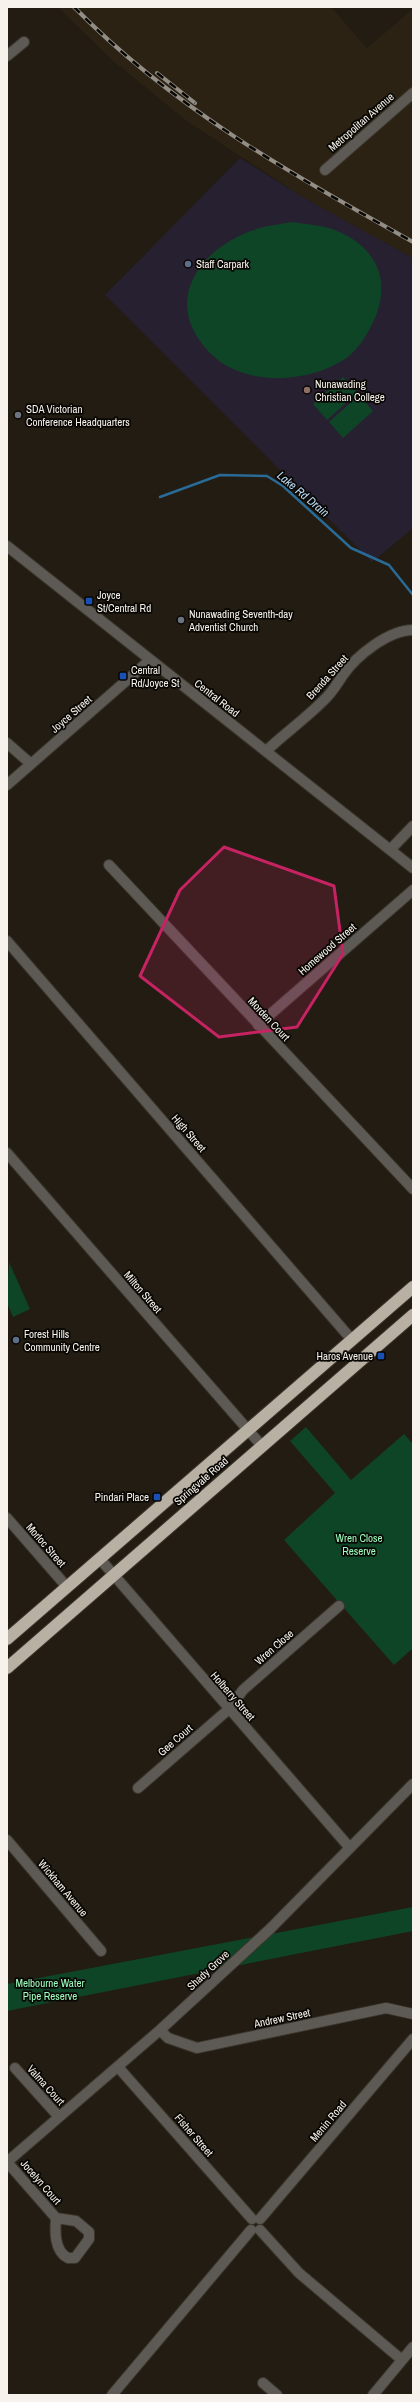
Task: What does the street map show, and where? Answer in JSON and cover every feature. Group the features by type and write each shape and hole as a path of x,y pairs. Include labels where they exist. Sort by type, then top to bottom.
{"highway":[{"name":"Springvale Road","path":"7,1639 413,1287"},
{"name":"Springvale Road","path":"7,1668 413,1315"}],"street":[{"path":"7,56 24,42"},
{"name":"Metropolitan Avenue","path":"325,170 413,93"},
{"name":"Central Road","path":"7,546 413,868"},
{"name":"Brenda Street","path":"266,752 321,703 334,690 343,675 379,642 390,634 413,630"},
{"name":"Joyce Street","path":"7,785 150,660"},
{"path":"7,743 31,764"},
{"path":"390,850 413,826"},
{"name":"Morden Court","path":"109,865 413,1189"},
{"name":"Homewood Street","path":"258,1025 413,890"},
{"name":"High Street","path":"7,941 352,1340"},
{"name":"Milton Street","path":"7,1153 262,1446"},
{"name":"Morloc Street","path":"7,1518 67,1587"},
{"name":"Holberry Street","path":"100,1559 350,1848"},
{"name":"Wren Close","path":"229,1709 243,1690 339,1606"},
{"name":"Gee Court","path":"138,1788 229,1709"},
{"name":"Shady Grove","path":"7,2162 160,2030 270,1929 413,1784"},
{"name":"Wickham Avenue","path":"7,1840 102,1951"},
{"name":"Andrew Street","path":"160,2030 168,2038 197,2048 386,2008 413,2014"},
{"name":"Menin Road","path":"256,2219 413,2039"},
{"name":"Fisher Street","path":"118,2067 256,2219"},
{"name":"Valma Court","path":"14,2068 59,2117"},
{"name":"Jocelyn Court","path":"7,2162 56,2218"},
{"path":"256,2219 249,2225 256,2230 299,2273 402,2360"},
{"path":"112,2395 256,2230"},
{"path":"373,2395 413,2347"},
{"path":"263,2383 277,2395"}],"highlighted area":[{"path":"224,847 334,886 343,954 297,1027 219,1037 140,976 180,890"}],"shaded area":[{"path":"58,7 331,7 367,48 413,9 413,258 304,198 187,121 112,60"},
{"name":"Nunawading Christian College","path":"240,158 304,198 413,258 413,528 372,562 105,295"}],"green space":[{"path":"293,222 332,229 353,239 365,249 374,260 379,273 381,287 380,301 376,316 366,335 355,350 345,359 329,367 294,377 276,378 240,372 224,364 210,353 195,333 188,314 188,295 194,277 205,261 220,247 239,236 260,228"},
{"path":"343,377 357,393 327,420 313,404"},
{"path":"359,395 373,411 343,438 329,422"},
{"path":"9,1262 30,1309 13,1317 7,1303"},
{"name":"Wren Close Reserve","path":"306,1427 351,1480 404,1434 413,1444 413,1648 394,1665 284,1540 335,1493 290,1441"},
{"name":"Melbourne Water Pipe Reserve","path":"413,1907 413,1931 7,2011 7,1984"}],"waterway":[{"name":"Lake Rd Drain","path":"160,497 220,475 267,476 283,486 351,548 389,565 413,595"}],"railway":[{"path":"74,7 112,43 192,108 278,165 413,242"},
{"path":"157,73 195,103"}],"place":[{"name":"Staff Carpark","path":"188,264"},
{"name":"Nunawading Christian College","path":"307,390"},
{"name":"SDA Victorian Conference Headquarters","path":"18,415"},
{"name":"Joyce St/Central Rd","path":"89,601"},
{"name":"Nunawading Seventh-day Adventist Church","path":"181,620"},
{"name":"Central Rd/Joyce St","path":"123,676"},
{"name":"Forest Hills Community Centre","path":"16,1340"},
{"name":"Haros Avenue","path":"381,1356"},
{"name":"Pindari Place","path":"157,1497"}]}
